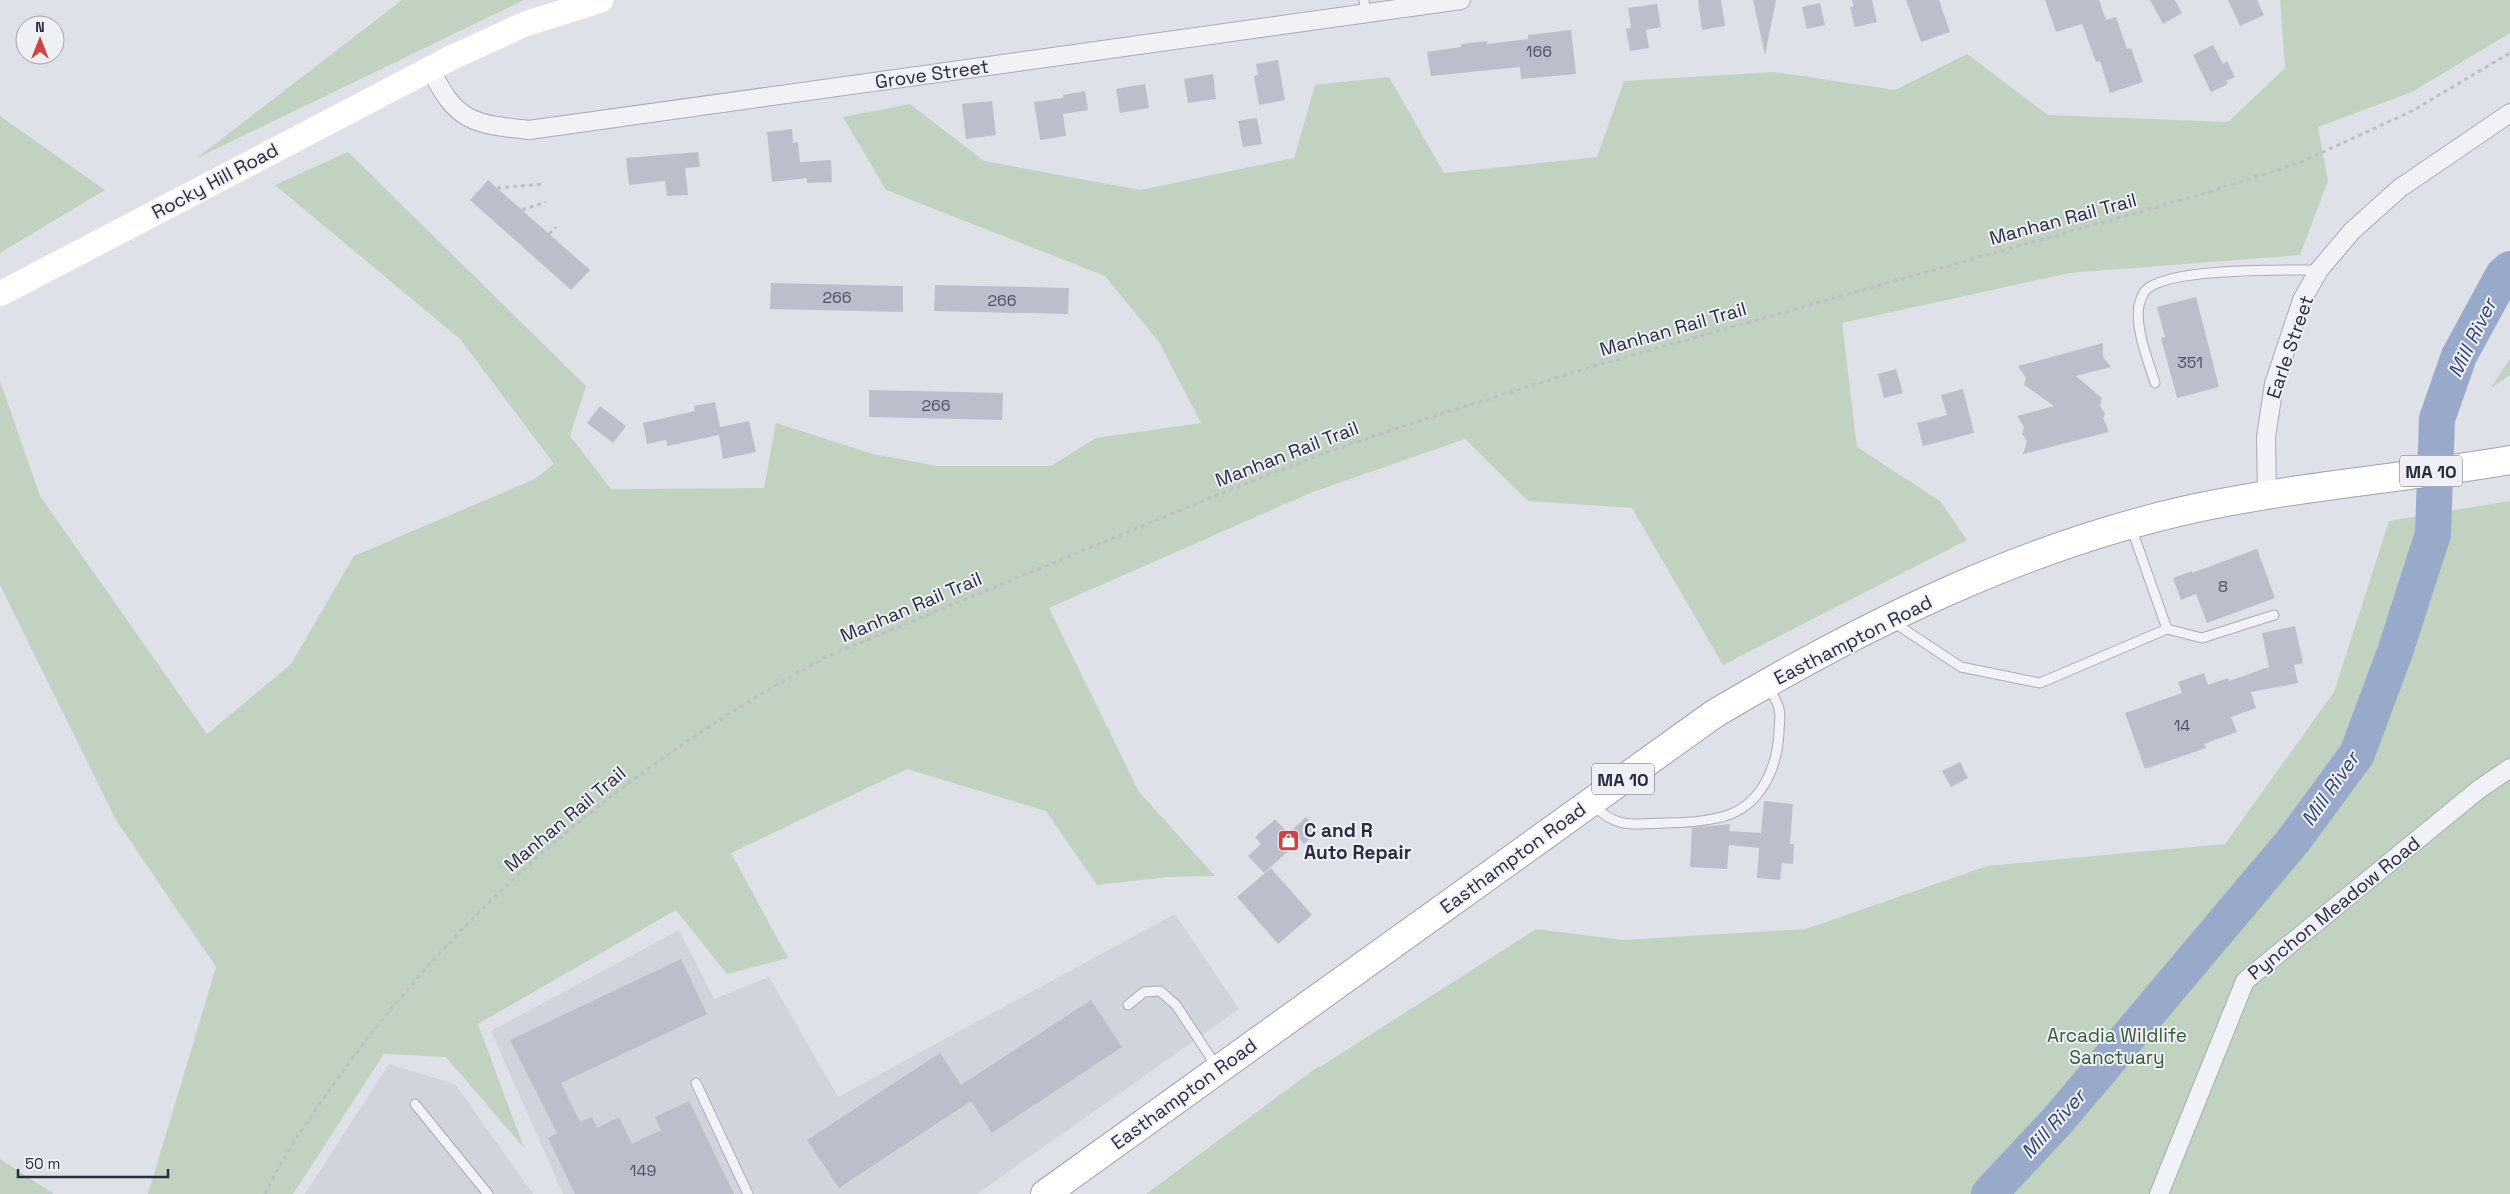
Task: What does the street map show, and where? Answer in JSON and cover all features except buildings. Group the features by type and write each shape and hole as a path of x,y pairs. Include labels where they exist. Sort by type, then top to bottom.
{"main road":[{"name":"Rocky Hill Road","path":"0,294 430,68 525,24 601,0"},
{"name":"MA 10","path":"2267,494 2503,461"},
{"name":"Easthampton Road","path":"1045,1194 1714,714 1767,682 1802,662 1888,619 2012,565 2131,526 2194,508 2267,494"}],"street":[{"name":"Grove Street","path":"430,68 442,93 453,108 466,118 490,126 529,130 1364,7 1461,0"},
{"name":"Earle Street","path":"2267,494 2266,437 2274,384 2302,300 2319,270 2352,231 2400,188 2510,114"},
{"name":"Pynchon Meadow Road","path":"2159,1194 2244,981 2478,790 2510,768"}],"lane":[{"path":"2155,383 2139,324 2139,304 2146,290 2162,282 2217,272 2319,270"},
{"path":"2131,526 2168,629"},
{"path":"1888,619 1961,667 2040,683 2168,629 2202,638 2274,615"},
{"path":"1592,802 1605,817 1616,822 1636,824 1719,818 1747,805 1764,785 1773,769 1778,743 1780,710 1767,682"},
{"path":"1128,1005 1144,992 1160,991 1176,1005 1218,1069"},
{"path":"696,1083 748,1194"},
{"path":"415,1104 488,1194"}],"path":[{"name":"Manhan Rail Trail","path":"265,1194 293,1144 367,1038 437,957 518,875 576,825 649,768 776,684 828,656 1333,450 1409,424 1594,366 2199,195 2299,163 2412,111 2510,53"},
{"path":"497,188 543,184"},
{"path":"522,210 546,202"},
{"path":"549,234 556,227"}],"shaded area":[{"path":"1175,914 1239,1009 977,1194 563,1194 491,1031 679,930 714,999 769,977 838,1097"},
{"path":"389,1064 455,1084 533,1194 305,1194"}],"green space":[{"path":"402,0 524,0 197,158"},
{"path":"2280,0 2510,0 2510,33 2412,92 2318,127 2328,181 2300,255 2069,273 1842,323 1857,447 1940,501 1967,540 1723,665 1632,508 1528,501 1465,439 1310,493 1049,608 1139,792 1215,876 1167,877 1097,885 1046,811 907,769 731,853 788,958 727,974 676,910 478,1024 524,1148 446,1057 384,1054 293,1194 148,1194 216,967 116,820 0,585 0,381 40,496 207,734 291,664 354,556 535,479 554,464 460,339 275,185 348,152 586,386 570,436 611,489 764,488 776,423 873,454 937,466 1051,466 1096,438 1201,423 1159,342 1105,276 886,190 843,117 910,104 984,161 1140,190 1294,158 1315,85 1389,77 1444,173 1597,157 1624,81 1774,72 1895,90 1967,54 2048,115 2228,122 2285,68"},
{"path":"0,116 105,190 0,253"},
{"path":"2510,359 2510,375 2490,389"},
{"name":"Arcadia Wildlife Sanctuary","path":"2510,501 2510,1194 1146,1194 1319,1066 1536,929 1623,940 1806,929 1987,866 2225,844 2334,692 2389,521"},
{"path":"0,1159 54,1194 0,1194"}],"waterway":[{"name":"Mill River","path":"1989,1194 2059,1119 2293,841 2357,754 2395,652 2433,534 2437,419 2459,356 2503,275 2510,269"}],"place":[{"name":"C and R Auto Repair","path":"1288,841"}]}
